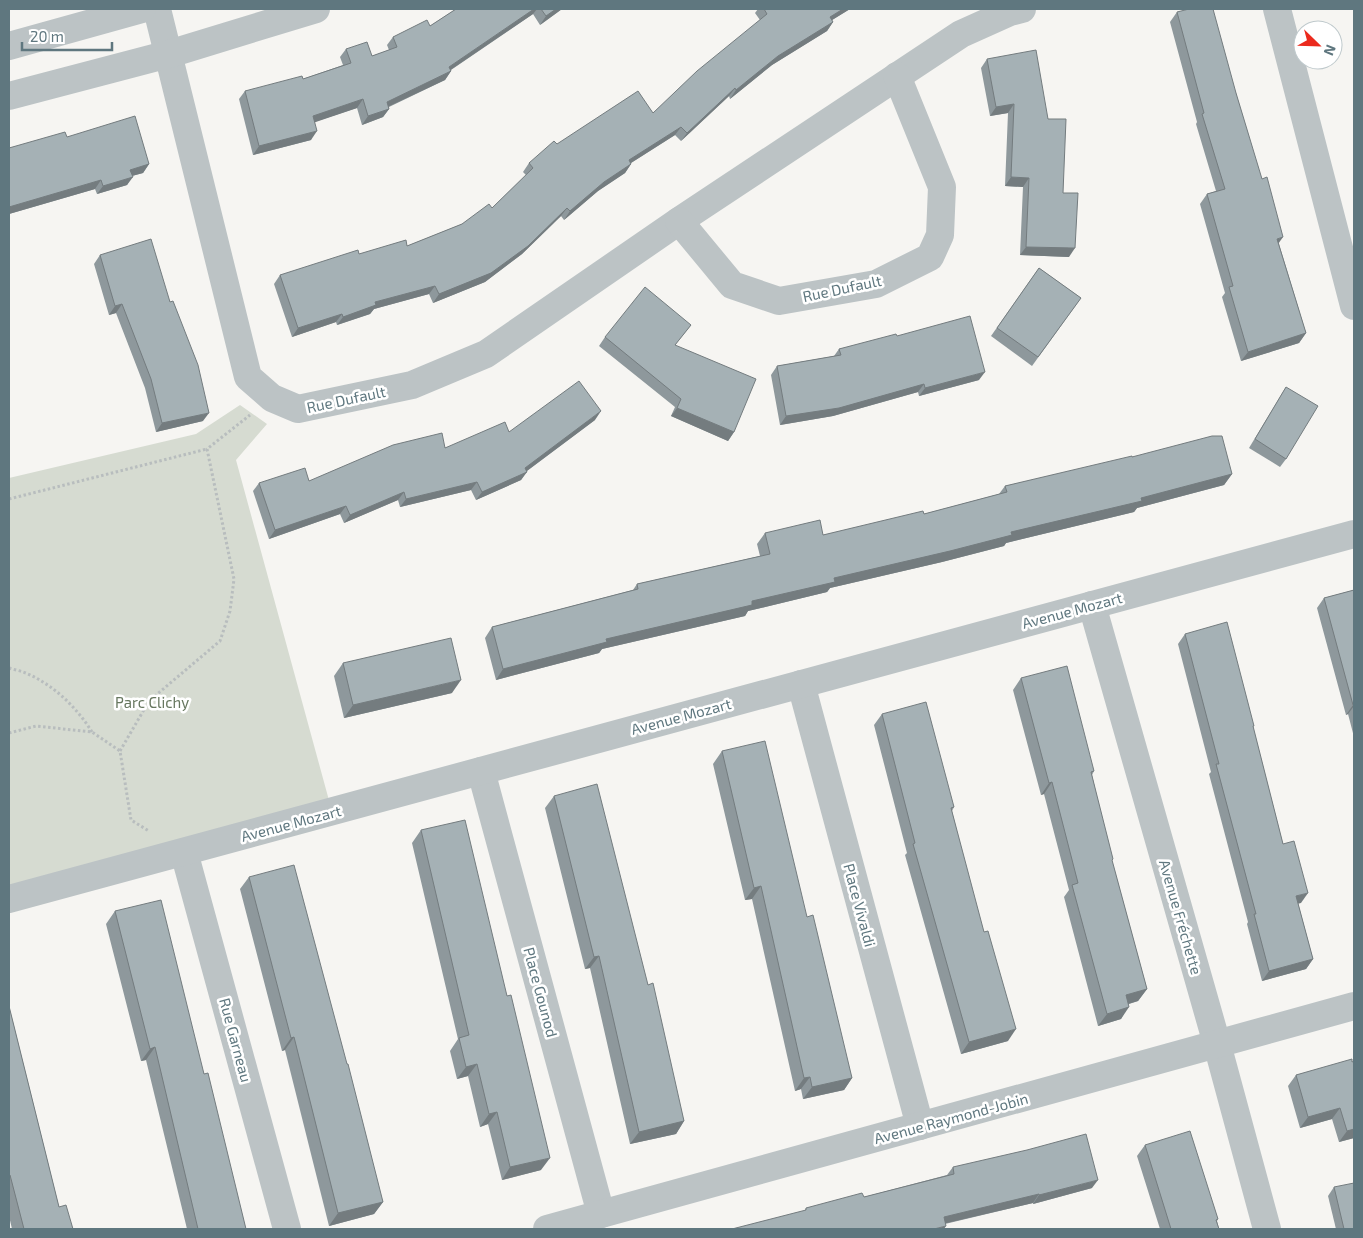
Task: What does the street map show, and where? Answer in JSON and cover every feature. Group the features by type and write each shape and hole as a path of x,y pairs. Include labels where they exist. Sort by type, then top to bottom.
{"street":[{"path":"9,46 142,9"},
{"name":"Rue Dufault","path":"157,9 248,377 272,398 298,409 412,385 486,354 680,221 961,34 1010,12 1022,9"},
{"path":"9,96 169,54 316,9"},
{"path":"1277,9 1354,306"},
{"name":"Rue Dufault","path":"680,221 732,285 779,301 876,284 930,257 940,235 942,187 896,76"},
{"name":"Avenue Mozart","path":"9,899 1354,534"},
{"name":"Avenue Fréchette","path":"1092,605 1217,1044 1267,1229"},
{"name":"Place Vivaldi","path":"801,684 920,1126"},
{"name":"Place Gounod","path":"481,771 601,1214"},
{"name":"Rue Garneau","path":"184,852 287,1229"},
{"name":"Avenue Raymond-Jobin","path":"547,1229 1354,1006"}],"path":[{"path":"9,499 207,449 272,398"},
{"path":"184,852 131,820 120,751 149,702 220,640 230,611 234,579 207,449"},
{"path":"9,668 28,674 55,690 82,716 92,732 120,751"},
{"path":"9,733 36,726 92,732"}],"green space":[{"name":"Parc Clichy","path":"240,405 267,424 236,460 330,804 9,890 9,478 196,434"}],"building":[{"path":"456,9 534,9 449,67 451,71 387,102 389,109 368,116 363,99 313,116 317,131 259,146 245,91 302,76 303,79 351,63 346,49 367,42 372,56 397,47 393,37 427,20 430,26"},
{"path":"541,9 556,9 546,16"},
{"path":"764,9 843,9 830,17 833,22 778,56 736,90 735,88 687,133 681,127 629,160 631,164 604,182 570,211 567,208 528,246 491,273 439,294 435,286 375,302 376,305 343,317 342,314 298,328 280,275 358,250 359,254 406,240 407,246 462,224 489,204 492,208 533,168 529,163 554,141 557,144 638,91 653,113 697,71 767,14"},
{"path":"1189,9 1213,9 1262,179 1267,177 1283,237 1277,239 1306,333 1248,352 1229,287 1233,286 1207,194 1225,189 1202,114 1204,113 1177,12"},
{"path":"1036,50 1048,119 1066,119 1063,193 1078,193 1075,248 1026,247 1029,178 1011,177 1014,104 996,107 987,59"},
{"path":"135,116 149,164 130,170 133,177 103,186 101,180 9,207 9,148 65,132 67,137"},
{"path":"151,239 170,302 173,301 198,365 209,413 162,423 151,379 122,304 115,306 100,255"},
{"path":"1039,268 1081,298 1038,357 997,328"},
{"path":"645,287 691,325 675,345 756,379 734,432 677,408 681,399 605,337"},
{"path":"970,316 985,372 925,388 924,384 839,408 786,416 777,366 841,355 839,349 896,334 897,336"},
{"path":"579,381 601,411 525,468 527,472 482,492 477,482 406,499 404,492 350,515 346,506 275,530 259,483 305,468 309,481 393,445 442,433 445,448 505,422 509,432"},
{"path":"1286,387 1318,406 1286,459 1255,439"},
{"path":"1212,436 1222,436 1232,474 1141,498 1142,501 1011,532 1012,535 950,551 834,578 835,582 752,601 752,605 606,639 607,642 503,669 492,627 638,589 637,584 770,554 765,533 820,520 823,535 923,511 924,514 1007,492 1005,486 1132,457"},
{"path":"1354,590 1354,705 1353,705 1324,598"},
{"path":"1227,622 1283,844 1294,841 1308,893 1296,896 1313,959 1269,971 1254,914 1256,914 1216,764 1219,764 1185,634"},
{"path":"451,638 461,680 353,705 343,663"},
{"path":"1067,666 1094,771 1091,772 1112,860 1147,989 1126,995 1129,1007 1107,1014 1072,885 1078,883 1052,782 1049,783 1021,678"},
{"path":"926,702 954,807 951,808 984,932 988,931 1016,1029 969,1042 913,844 915,843 882,714"},
{"path":"765,741 807,917 813,915 852,1078 812,1087 810,1077 804,1078 761,886 754,888 722,751"},
{"path":"597,784 648,985 653,983 684,1121 639,1132 599,956 594,957 554,796"},
{"path":"465,820 507,996 511,995 550,1158 510,1167 497,1112 489,1114 477,1064 466,1067 459,1038 469,1035 421,830"},
{"path":"294,865 383,1202 338,1213 294,1037 291,1038 249,877"},
{"path":"161,900 204,1074 208,1073 246,1229 198,1229 155,1047 150,1049 115,911"},
{"path":"9,1006 59,1207 66,1205 73,1229 24,1229 9,1175"},
{"path":"1352,1059 1352,1062 1354,1061 1354,1129 1347,1131 1340,1108 1308,1117 1296,1075"},
{"path":"1190,1131 1218,1219 1216,1220 1219,1229 1171,1229 1145,1145"},
{"path":"1086,1134 1098,1180 944,1217 946,1226 934,1229 732,1229 862,1193 864,1197 954,1174 953,1167"},
{"path":"1354,1183 1354,1229 1344,1229 1334,1187"}]}
